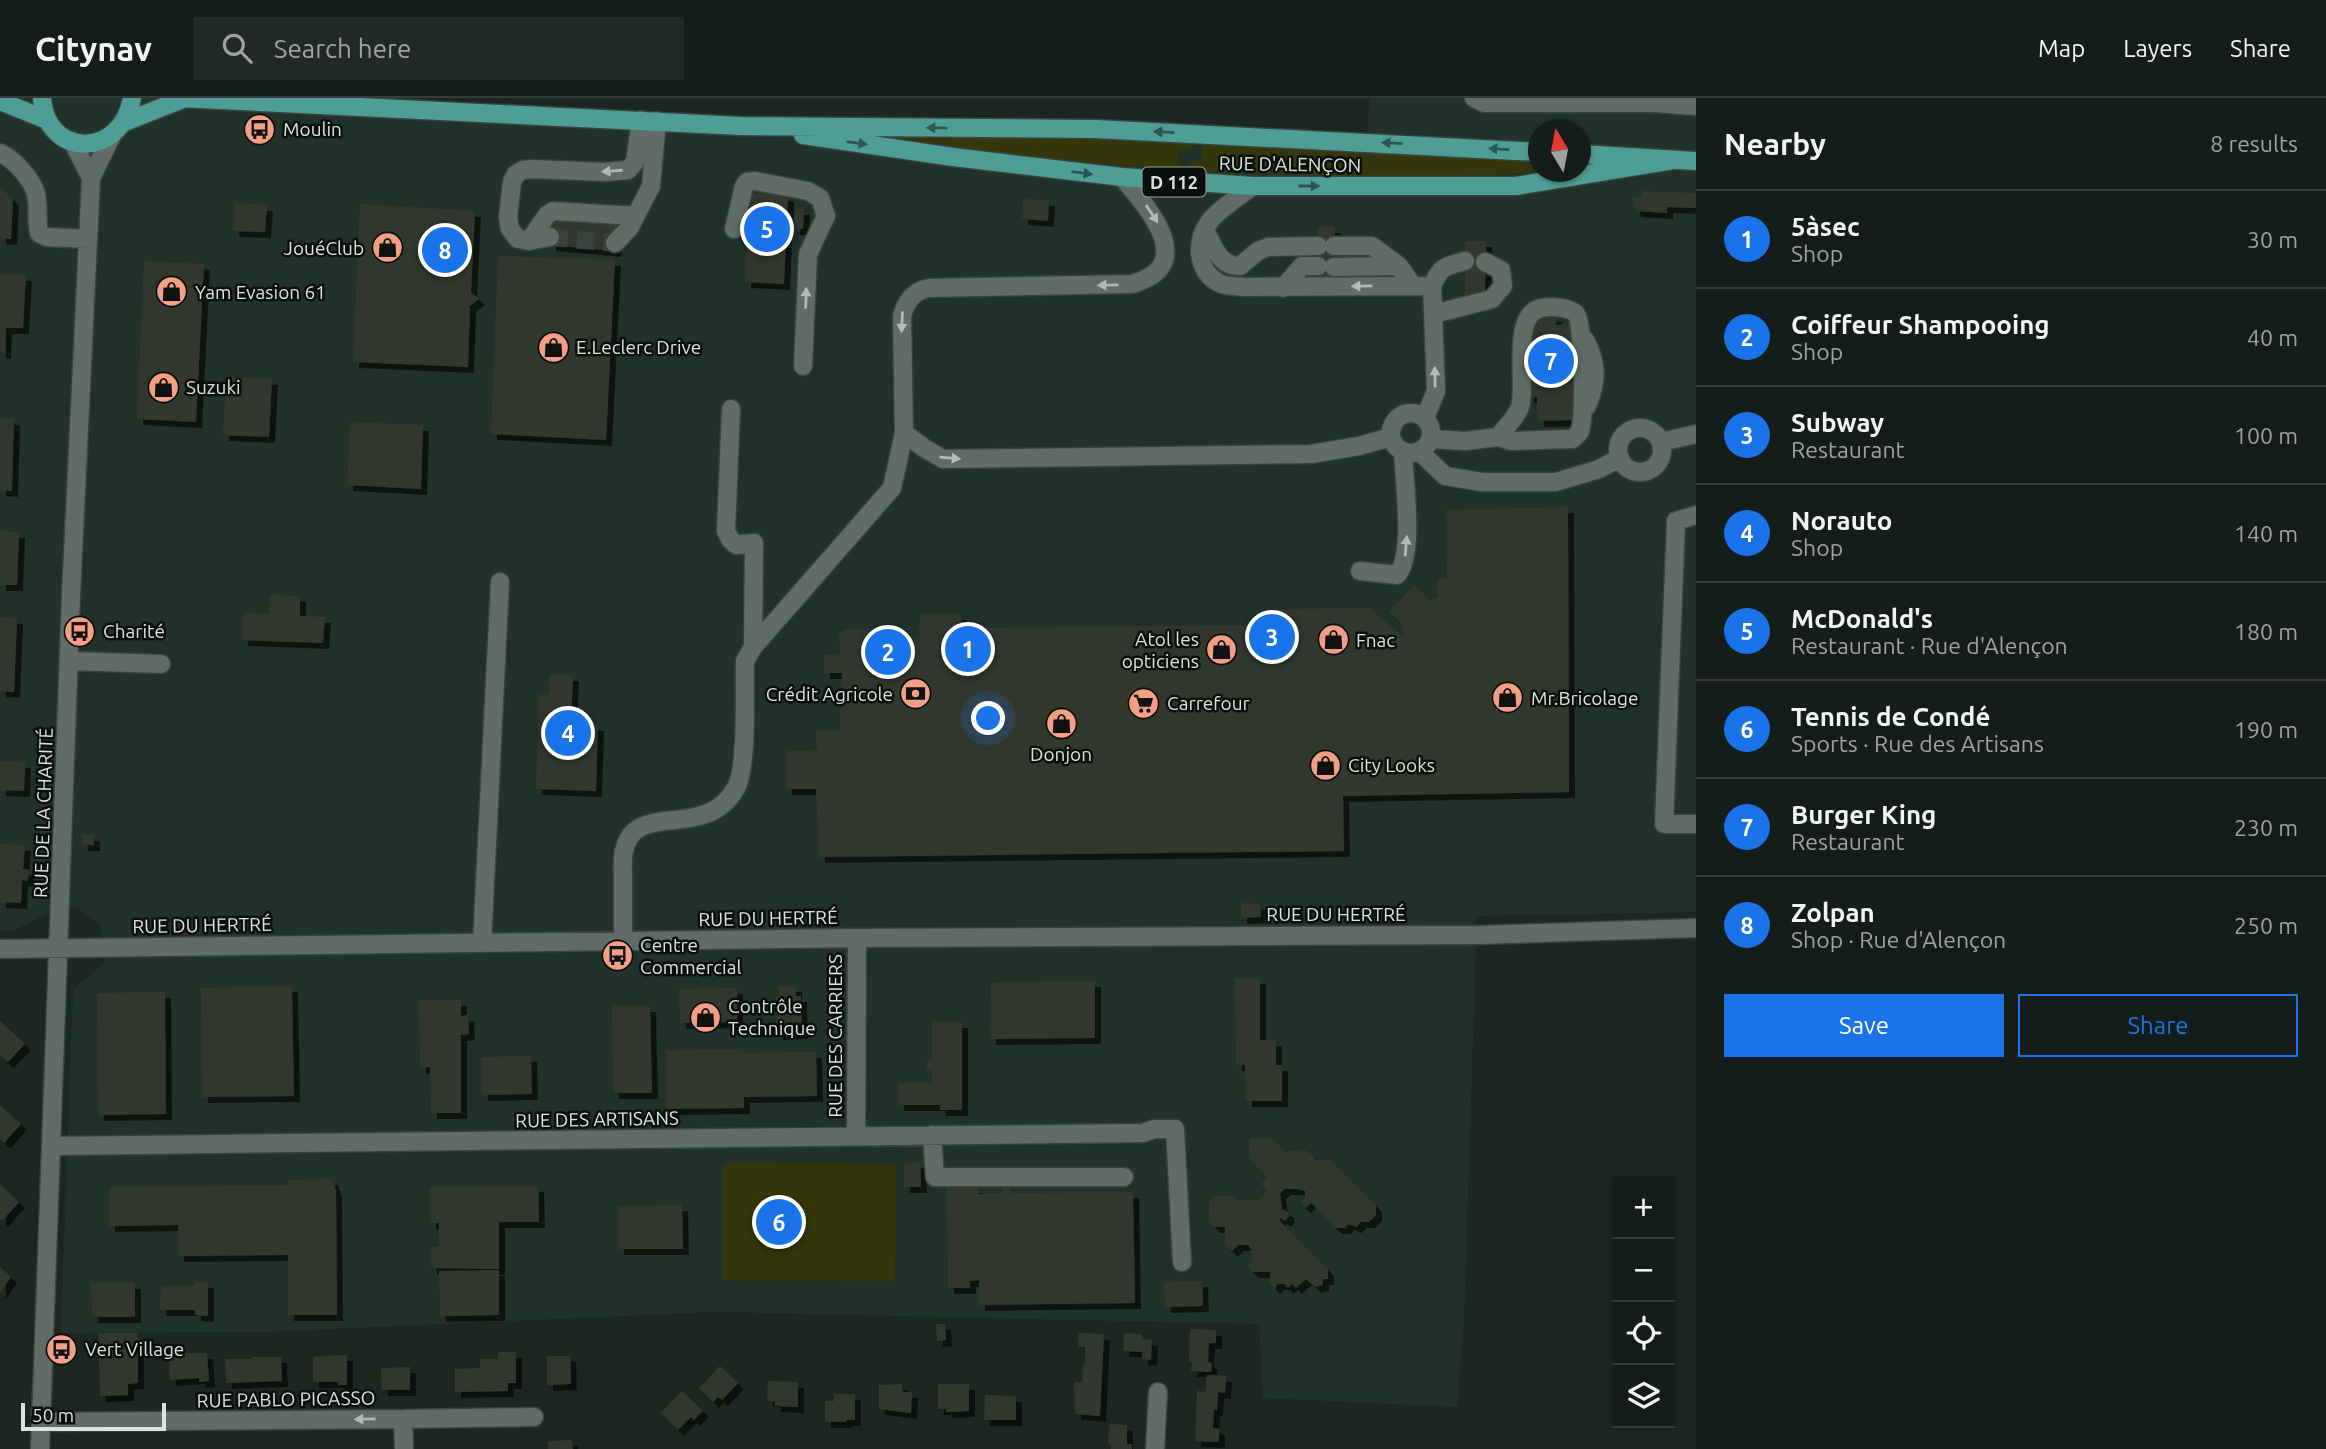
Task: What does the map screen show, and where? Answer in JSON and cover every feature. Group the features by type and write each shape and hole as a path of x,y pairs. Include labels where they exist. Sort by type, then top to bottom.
{"main road":[{"path":"41,98 47,120 54,131 72,141 90,144 112,135 125,122 132,98"},
{"name":"RUE D'ALENÇON","path":"125,122 182,98 741,126 1096,129 1528,151"},
{"path":"0,101 47,120"},
{"name":"RUE D'ALENÇON","path":"741,126 953,157 1122,177 1253,186 1516,186 1673,160"},
{"name":"RUE D'ALENÇON","path":"1591,155 1696,161"}],"street":[{"path":"1474,98 1484,103 1654,101 1696,106"},
{"path":"615,243 630,226 651,186 649,121"},
{"path":"550,237 529,241 518,239 510,229 509,195 516,174 533,169 605,172 628,170 635,162 649,121"},
{"name":"RUE DE LA CHARITÉ","path":"40,1449 69,661 91,178 112,135"},
{"name":"RUE DE LA CHARITÉ","path":"72,141 91,178"},
{"path":"0,153 13,162 32,185 36,195 39,233 46,237 88,239"},
{"path":"623,942 623,852 630,835 649,823 695,819 715,812 728,800 737,787 743,769 745,661 753,647 892,488 904,433 902,316 908,299 914,293 929,288 1132,284 1145,281 1154,274 1165,258 1165,243 1156,218 1122,177"},
{"path":"734,229 747,182 755,181 807,191 820,198 826,216 808,254 803,366"},
{"path":"1253,186 1221,210 1205,230 1199,256 1205,272 1220,284 1246,288 1432,286"},
{"path":"529,241 547,215 553,211 635,216"},
{"path":"1205,230 1224,263 1230,266 1240,266 1258,251 1268,247 1371,246 1399,266 1413,286"},
{"path":"1425,418 1436,391 1432,286 1437,273 1446,266 1465,261"},
{"path":"1434,314 1492,299 1503,285 1501,270 1485,262"},
{"path":"1283,288 1301,267 1399,266"},
{"path":"904,433 924,449 943,459 1311,454 1359,446 1411,445 1498,437 1511,441 1573,439 1579,433 1583,416 1582,334 1577,315 1569,309 1539,308 1527,317 1523,330 1520,407 1498,437"},
{"path":"731,409 726,531 736,545 754,543 753,647"},
{"path":"1360,570 1396,575 1403,568 1407,545 1411,445 1431,428 1425,418 1415,412 1402,414 1392,424 1411,445 1445,475 1482,482 1556,482 1599,469 1620,458"},
{"path":"1646,428 1658,436 1661,442 1661,457 1652,469 1629,469 1620,458 1618,451 1622,438 1632,429 1646,428"},
{"path":"1661,442 1696,434"},
{"path":"1696,514 1676,522 1664,824 1696,824"},
{"path":"482,943 500,582"},
{"path":"69,661 161,664"},
{"name":"RUE DU HERTRÉ","path":"0,949 857,938 1479,935 1696,928"},
{"name":"RUE DES CARRIERS","path":"856,1135 857,938"},
{"name":"RUE DES ARTISANS","path":"52,1146 1143,1133 1154,1129 1175,1129 1182,1262"},
{"path":"932,1135 935,1177 1124,1177"},
{"path":"1155,1449 1158,1392"},
{"name":"RUE PABLO PICASSO","path":"43,1422 534,1417"},
{"path":"403,1419 404,1449"}],"shaded area":[{"path":"0,98 179,98 1365,148 1528,171 1528,182 1591,182 1591,158 1696,163 1696,912 1477,916 1464,1323 1457,1407 1263,1398 1259,1324 713,1312 267,1332 61,1333 73,989 105,963 101,925 76,907 48,913 13,931 0,931"},
{"path":"1369,98 1696,98 1696,159 1591,154 1591,119 1528,119 1528,150 1367,142"}],"green space":[{"path":"913,129 1192,138 1193,149 1179,149 1179,170 915,146 907,139"},
{"path":"1202,139 1528,154 1528,173 1409,177 1188,171 1189,161 1202,160"},
{"path":"723,1163 896,1164 895,1281 723,1280"}],"building":[{"path":"0,186 13,200 11,239 0,238"},
{"path":"761,191 788,196 784,284 745,282 749,193 761,194"},
{"path":"1642,191 1696,193 1696,208 1667,207 1667,213 1635,211 1632,197 1641,197"},
{"path":"1023,199 1049,200 1048,221 1022,219"},
{"path":"235,203 267,205 265,232 233,231"},
{"name":"JouéClub","path":"360,204 475,211 471,292 479,299 470,306 468,367 353,362"},
{"path":"795,209 804,209 803,229 794,229"},
{"path":"550,220 617,224 615,251 550,245"},
{"path":"1318,227 1335,227 1334,283 1318,283"},
{"path":"1465,241 1486,241 1485,297 1465,297"},
{"name":"E.Leclerc Drive","path":"498,256 615,260 606,440 491,434"},
{"path":"144,261 204,264 196,422 137,419"},
{"path":"0,274 26,275 23,328 6,328 5,353 0,352"},
{"path":"1556,316 1556,325 1572,324 1575,420 1538,421 1537,397 1528,397 1528,325 1535,325 1535,317"},
{"path":"226,377 272,379 269,437 223,435"},
{"path":"0,418 14,419 12,491 0,490"},
{"path":"350,422 423,425 421,489 347,485"},
{"name":"Carrefour","path":"1568,507 1569,792 1343,796 1344,851 819,857 816,789 786,789 786,751 817,750 816,731 840,730 842,673 824,673 824,655 842,654 839,634 844,629 904,630 913,637 919,637 920,614 961,614 962,637 971,637 981,628 1261,625 1277,609 1370,608 1403,637 1403,625 1389,612 1415,585 1429,599 1437,598 1437,579 1447,579 1446,510"},
{"path":"0,531 19,532 17,585 0,585"},
{"path":"270,595 300,596 300,616 325,617 323,643 242,640 243,613 269,614"},
{"path":"0,617 17,618 14,692 0,691"},
{"path":"549,674 573,675 571,724 598,725 596,791 536,789 539,695 549,695"},
{"path":"0,761 25,762 24,791 0,790"},
{"path":"82,834 94,835 94,845 82,845"},
{"path":"0,844 25,845 23,869 29,870 28,881 22,880 21,903 0,902"},
{"path":"1241,903 1260,904 1261,917 1241,918"},
{"path":"1235,978 1260,978 1260,1040 1276,1040 1276,1065 1282,1065 1282,1101 1246,1101 1245,1065 1236,1065"},
{"path":"1095,981 1095,1038 990,1039 991,982"},
{"path":"292,986 294,1096 202,1097 201,988"},
{"path":"779,986 796,986 796,996 801,996 802,1033 777,1034 776,997 779,996"},
{"path":"737,988 737,1022 680,1023 679,989"},
{"path":"165,992 166,1114 98,1115 97,993"},
{"path":"419,1000 461,1000 461,1016 468,1015 469,1034 461,1035 461,1113 431,1113 430,1067 420,1068"},
{"path":"612,1006 650,1006 652,1093 613,1093"},
{"path":"0,1021 25,1044 8,1062 0,1055"},
{"path":"932,1022 962,1022 962,1110 940,1110 940,1105 898,1105 898,1083 932,1083 932,1070 927,1071 927,1061 932,1060"},
{"path":"743,1049 743,1053 816,1052 817,1096 744,1097 744,1108 666,1109 666,1050"},
{"path":"531,1056 532,1094 482,1095 481,1057"},
{"path":"0,1105 21,1124 4,1143 0,1139"},
{"path":"1249,1139 1273,1139 1285,1151 1305,1150 1313,1155 1315,1160 1330,1160 1376,1206 1376,1215 1369,1222 1361,1222 1356,1227 1348,1224 1345,1228 1336,1228 1310,1202 1305,1207 1300,1203 1305,1198 1305,1191 1285,1189 1280,1193 1282,1209 1288,1212 1289,1216 1285,1221 1281,1218 1279,1220 1328,1270 1328,1279 1323,1279 1323,1285 1315,1287 1306,1279 1296,1288 1292,1284 1288,1288 1284,1284 1278,1284 1275,1288 1270,1284 1270,1272 1252,1272 1247,1266 1252,1261 1248,1245 1238,1245 1232,1251 1225,1245 1225,1227 1214,1227 1209,1221 1209,1201 1214,1196 1259,1200 1267,1191 1261,1184 1267,1177 1249,1158"},
{"path":"920,1162 921,1187 904,1187 904,1164"},
{"path":"332,1179 336,1191 337,1315 288,1315 288,1255 178,1256 178,1225 109,1226 109,1187 288,1185 288,1180"},
{"path":"0,1184 19,1202 2,1221 0,1219"},
{"path":"538,1186 539,1222 499,1222 499,1269 431,1268 430,1247 439,1247 439,1223 430,1223 430,1187"},
{"path":"947,1187 978,1187 978,1194 1003,1193 1002,1188 1010,1187 1011,1193 1133,1192 1135,1303 979,1305 979,1280 970,1281 970,1288 948,1288"},
{"path":"682,1205 683,1249 618,1249 618,1206"},
{"path":"0,1267 11,1277 0,1293"},
{"path":"499,1270 499,1315 440,1316 439,1271"},
{"path":"1202,1281 1203,1306 1165,1307 1164,1282"},
{"path":"194,1282 208,1282 208,1316 195,1315 195,1310 160,1310 161,1286 194,1286"},
{"path":"91,1283 135,1283 135,1317 92,1317"},
{"path":"936,1324 945,1324 946,1340 937,1341"},
{"path":"1190,1329 1216,1330 1216,1343 1209,1343 1208,1362 1212,1363 1211,1372 1191,1371"},
{"path":"98,1333 137,1333 138,1339 143,1339 143,1346 138,1346 138,1383 128,1384 128,1395 100,1396"},
{"path":"1079,1333 1104,1334 1100,1416 1075,1414 1074,1382 1082,1382 1085,1365 1085,1347 1078,1347"},
{"path":"1124,1333 1142,1334 1143,1339 1152,1340 1151,1360 1142,1359 1142,1352 1123,1351"},
{"path":"498,1352 516,1352 516,1383 508,1383 508,1391 455,1392 455,1369 480,1368 480,1359 498,1359"},
{"path":"207,1353 209,1381 199,1382 199,1378 170,1380 168,1354"},
{"path":"347,1355 347,1385 338,1385 338,1382 313,1382 313,1357"},
{"path":"547,1356 570,1356 571,1384 547,1385"},
{"path":"281,1357 282,1381 226,1383 225,1359"},
{"path":"720,1366 738,1383 722,1400 718,1397 713,1402 699,1388"},
{"path":"410,1367 410,1390 382,1390 381,1368"},
{"path":"1207,1375 1226,1376 1225,1393 1218,1392 1217,1410 1214,1410 1213,1428 1219,1429 1219,1442 1195,1441 1197,1391 1206,1392"},
{"path":"768,1381 798,1382 798,1407 775,1406 775,1401 767,1401"},
{"path":"902,1384 903,1392 912,1392 911,1413 879,1409 879,1385"},
{"path":"938,1384 969,1384 969,1411 946,1412 946,1409 938,1409"},
{"path":"682,1391 703,1411 694,1420 691,1417 678,1430 661,1413"},
{"path":"834,1394 855,1394 855,1420 825,1422 825,1401 834,1401"},
{"path":"985,1395 1016,1396 1016,1420 984,1420"},
{"path":"1110,1424 1127,1425 1127,1444 1132,1444 1132,1449 1111,1449 1111,1444 1108,1443"},
{"path":"572,1440 573,1449 548,1449 548,1441"}],"tunnel":[{"path":"550,237 615,243"}],"place":[{"name":"Moulin","path":"260,129"},
{"name":"McDonald's","path":"767,229"},
{"name":"JouéClub","path":"387,248"},
{"name":"Zolpan","path":"445,250"},
{"name":"Yam Evasion 61","path":"172,292"},
{"name":"E.Leclerc Drive","path":"553,347"},
{"name":"Burger King","path":"1551,361"},
{"name":"Suzuki","path":"163,387"},
{"name":"Charité","path":"80,631"},
{"name":"Subway","path":"1272,637"},
{"name":"Fnac","path":"1333,640"},
{"name":"5àsec","path":"968,649"},
{"name":"Atol les opticiens","path":"1222,650"},
{"name":"Coiffeur Shampooing","path":"888,652"},
{"name":"Crédit Agricole","path":"916,694"},
{"name":"Mr.Bricolage","path":"1508,698"},
{"name":"Carrefour","path":"1144,703"},
{"name":"Donjon","path":"1061,723"},
{"name":"Norauto","path":"568,733"},
{"name":"City Looks","path":"1325,765"},
{"name":"Centre Commercial","path":"617,956"},
{"name":"Contrôle Technique","path":"705,1017"},
{"name":"Tennis de Condé","path":"779,1222"},
{"name":"Vert Village","path":"62,1349"}]}
